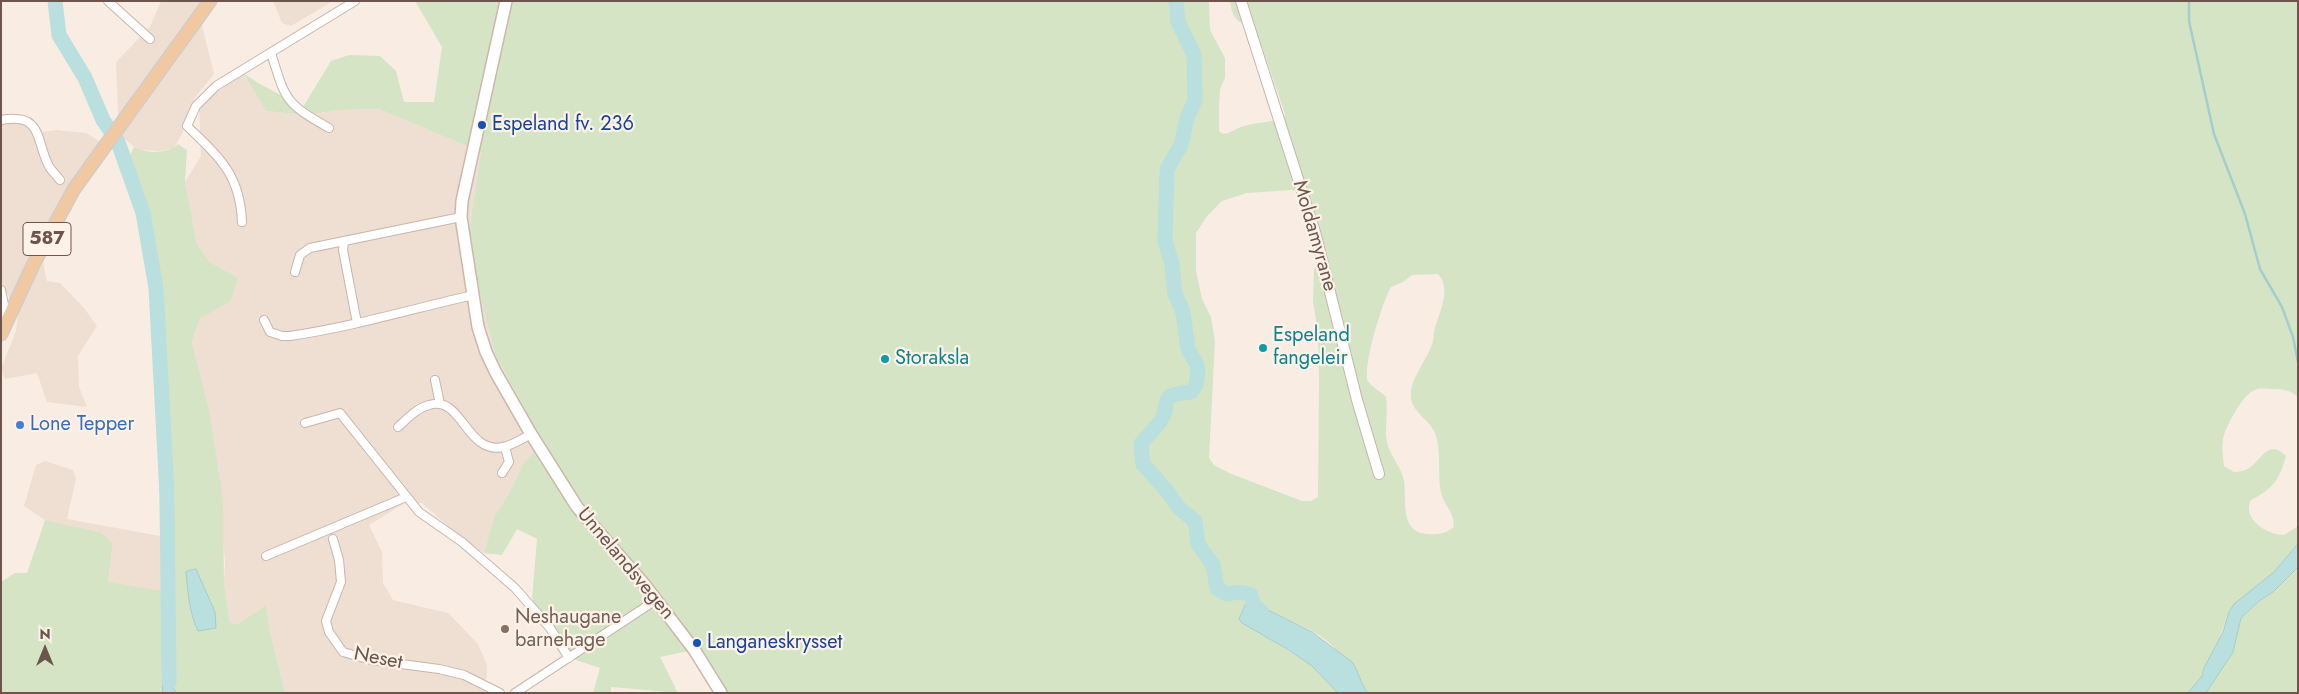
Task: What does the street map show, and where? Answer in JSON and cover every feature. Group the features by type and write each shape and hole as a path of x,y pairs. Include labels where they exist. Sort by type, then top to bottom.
{"main road":[{"name":"587","path":"1,334 57,218 101,149 210,1"},
{"name":"Unnelandsvegen","path":"506,1 464,185 461,217 478,327 486,352 530,434 577,507 656,600 695,651 721,693"}],"street":[{"path":"108,1 150,39"},
{"path":"242,222 241,200 228,168 187,126 196,106 216,86 355,1"},
{"name":"Moldamyrane","path":"1241,1 1315,232 1357,400 1379,474"},
{"path":"271,53 284,92 289,101 295,107 329,128"},
{"path":"1,120 21,120 33,126 40,135 50,168 60,180"},
{"path":"295,272 297,260 304,251 403,228 461,217"},
{"path":"344,243 343,250 357,323"},
{"path":"1,290 4,305 1,316"},
{"path":"264,320 270,332 282,336 309,333 473,295"},
{"path":"435,380 440,404"},
{"path":"398,427 425,406 440,404 454,411 480,443 495,448 505,447 530,434"},
{"path":"305,423 340,413 419,512 462,542 515,588 550,628 569,658"},
{"path":"502,473 509,462 505,447"},
{"path":"266,556 406,497"},
{"name":"Neset","path":"332,539 339,560 341,582 326,620 329,632 343,652 371,660 439,669 464,675 500,693"},
{"path":"515,693 656,600"}],"shaded area":[{"path":"161,1 205,1 201,22 214,74 194,99 182,134 174,148 160,151 138,150 119,134 116,62 150,27"},
{"path":"273,1 333,1 291,26 282,23"},
{"path":"243,73 266,111 306,115 338,110 379,109 481,152 469,230 478,287 495,354 542,443 494,517 484,553 458,535 422,503 405,503 369,525 382,552 383,583 393,600 448,613 478,644 487,665 486,693 285,693 270,631 266,605 238,624 230,623 224,582 225,561 209,409 192,342 200,318 229,302 238,278 210,262 197,244 185,182 201,156 199,106"},
{"path":"1,123 22,123 29,127 33,133 56,130 86,133 101,142 40,248 47,281 60,283 84,308 97,326 78,356 79,387 87,407 47,402 37,373 5,379 1,369 16,331 19,308 11,301 1,281"},
{"path":"45,461 73,470 76,479 67,519 171,538 173,585 167,671 163,682 108,582 113,543 100,532 45,520 24,506 36,465"}],"green space":[{"path":"415,1 1209,1 1210,30 1225,58 1225,78 1220,89 1219,106 1219,131 1223,134 1246,125 1284,118 1285,114 1259,38 1255,32 1234,16 1230,1 2298,1 2298,397 2289,391 2280,389 2257,389 2252,391 2242,402 2229,423 2222,447 2224,466 2234,472 2249,468 2270,450 2280,451 2286,456 2278,477 2270,487 2251,500 2249,507 2253,519 2258,525 2271,532 2284,535 2298,526 2298,544 2274,572 2229,612 2218,642 2204,668 2202,676 2188,693 1368,693 1344,659 1327,641 1310,630 1264,608 1255,602 1255,597 1249,596 1239,619 1312,666 1338,693 724,693 698,649 660,657 678,693 611,687 611,693 593,693 600,668 567,657 532,599 537,539 517,529 502,555 484,553 494,517 510,492 523,465 542,442 495,354 478,287 469,230 481,152 379,109 338,110 306,115 266,111 243,73 303,107 331,61 349,55 380,56 396,71 404,102 434,102 442,47","holes":["1292,190 1300,192 1322,260 1314,269 1313,302 1318,331 1319,380 1318,497 1311,501 1302,501 1229,473 1214,465 1209,458 1215,341 1211,317 1202,299 1196,271 1196,233 1207,216 1222,201 1247,193","1438,274 1444,287 1443,301 1432,345 1413,382 1411,399 1416,410 1432,427 1435,433 1438,447 1441,493 1452,515 1454,524 1453,528 1443,533 1427,534 1412,528 1408,521 1403,477 1387,440 1386,397 1369,383 1367,374 1374,334 1391,287 1403,282 1412,275"]},
{"path":"178,144 187,150 185,182 197,244 210,262 238,278 230,302 200,318 192,342 209,409 223,501 224,582 230,623 238,624 266,605 270,631 285,693 177,693 169,682 164,682 162,693 1,693 1,582 15,573 27,573 45,520 100,532 113,543 108,582 163,591 164,680 167,671 173,585 171,538 160,537 159,429 155,385 153,302 127,162 134,147 144,151 156,152 168,150"},
{"path":"2298,567 2298,693 2206,693 2233,652 2241,618 2259,601 2273,592"}],"water":[{"path":"2298,544 2298,567 2273,592 2259,601 2241,618 2233,652 2206,693 2188,693 2202,676 2234,604 2274,572"},
{"path":"196,569 215,612 216,628 198,631 195,624 189,602 186,572"},
{"path":"1253,594 1256,602 1262,607 1312,632 1352,662 1368,693 1338,693 1312,666 1242,623 1239,619 1249,596"},
{"path":"163,682 169,682 177,693 163,693"}],"waterway":[{"path":"55,1 59,35 85,78 103,120 118,142 143,213 156,288 167,494 169,682"},
{"path":"1176,1 1178,22 1194,55 1195,100 1187,118 1181,145 1167,169 1165,241 1172,264 1175,294 1183,312 1188,349 1198,370 1196,385 1191,392 1179,393 1168,398 1163,416 1141,444 1143,464 1179,508 1195,521 1198,544 1213,565 1217,588 1227,594 1239,592 1251,595 1253,605 1261,611"},
{"path":"2189,1 2189,21 2214,134 2245,214 2260,269 2282,307 2293,337 2298,362"}],"place":[{"name":"Espeland fv. 236","path":"482,125"},
{"name":"Espeland fangeleir","path":"1263,348"},
{"name":"Storaksla","path":"885,359"},
{"name":"Lone Tepper","path":"20,425"},
{"name":"Neshaugane barnehage","path":"505,629"},
{"name":"Langaneskrysset","path":"697,643"}]}
